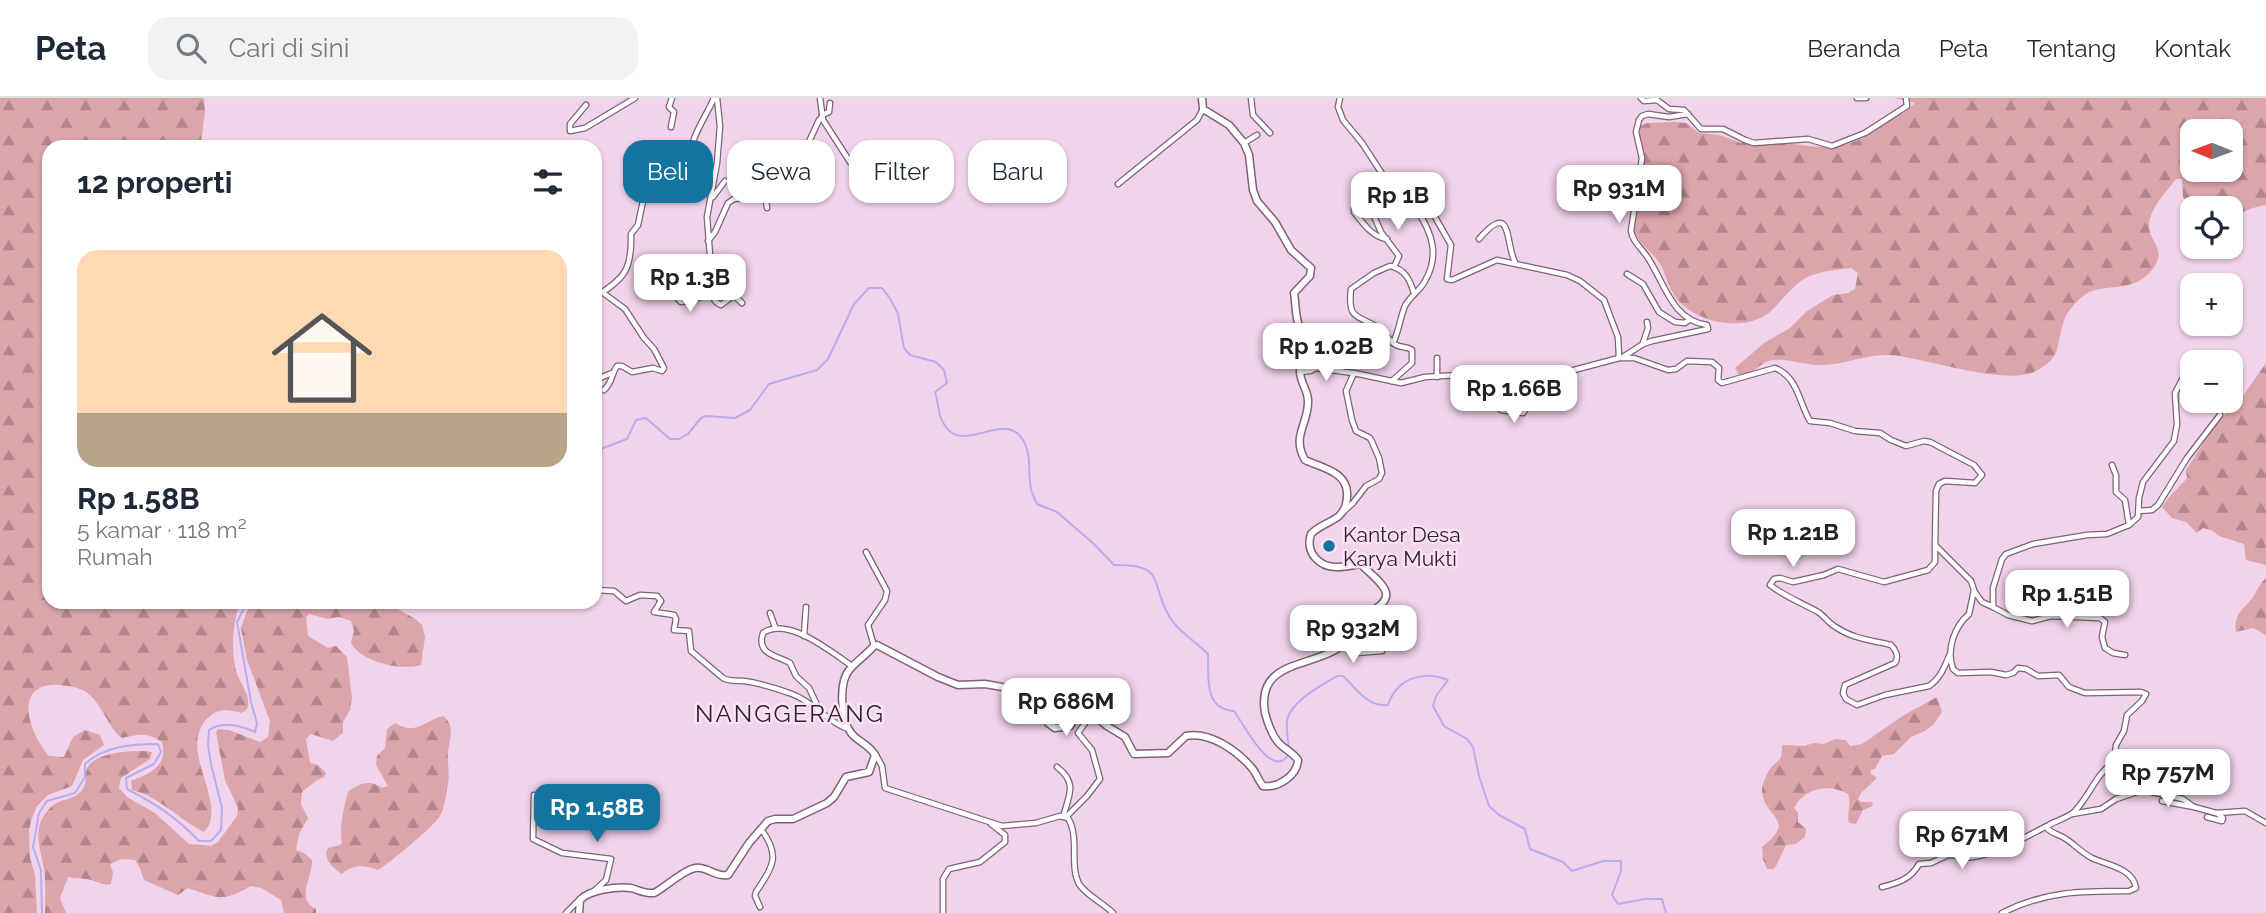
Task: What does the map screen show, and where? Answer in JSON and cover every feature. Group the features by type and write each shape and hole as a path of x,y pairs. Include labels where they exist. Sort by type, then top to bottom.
{"street":[{"path":"586,104 570,124 570,131 584,128 635,98"},
{"path":"671,127 674,113 669,107 672,98"},
{"path":"713,187 720,125 715,98"},
{"path":"602,377 620,366 632,372 653,368 662,371 664,368 654,349 625,309 602,292 616,282 629,265 631,234 638,225 645,199 656,190 657,171 677,167 689,159 694,139 715,98"},
{"path":"820,98 822,116 849,160"},
{"path":"1118,184 1198,120 1203,109 1202,98"},
{"path":"1251,98 1253,115 1270,134"},
{"path":"1340,98 1338,107 1343,120 1395,192 1420,199 1427,204 1451,245 1448,279 1452,280 1494,260 1567,275 1602,297 1618,337 1621,358"},
{"path":"1641,98 1644,101 1657,100 1667,108 1681,109 1701,129 1723,128 1749,142 1810,139 1832,146 1865,133 1907,106 1906,98"},
{"path":"1857,98 1866,98"},
{"path":"810,140 818,120 829,112 830,103"},
{"path":"1203,109 1229,125 1244,143 1249,155 1253,190 1260,206 1274,220 1291,250 1312,271 1294,293 1300,329 1313,340 1316,349 1315,357 1302,365 1300,372 1301,382 1309,399 1300,429 1302,455 1305,460 1325,467 1345,481 1347,496 1341,514"},
{"path":"1621,358 1643,344 1708,329 1707,325 1689,320 1675,306 1647,256 1632,239 1631,231 1642,158 1636,132 1639,120 1648,114 1669,117 1688,114"},
{"path":"1244,143 1257,135"},
{"path":"713,196 725,181"},
{"path":"1387,239 1369,231 1354,212 1354,208 1360,204 1369,205 1391,186"},
{"path":"1393,342 1405,307 1424,284 1434,251 1423,219 1407,196"},
{"path":"709,203 707,217 711,268 727,271 729,276 723,285 742,303"},
{"path":"708,242 728,203"},
{"path":"766,203 767,208"},
{"path":"1369,205 1381,232 1399,256 1394,267"},
{"path":"1479,239 1490,226 1505,226 1509,232 1511,252 1516,263"},
{"path":"1392,382 1413,360 1411,349 1393,342 1377,327 1354,314 1349,305 1352,287 1384,268 1394,267 1407,277 1414,293"},
{"path":"1628,274 1642,283 1659,312 1675,322 1684,323 1689,320"},
{"path":"671,283 681,302 710,293 720,305 733,296"},
{"path":"1643,344 1647,322"},
{"path":"1437,358 1437,377"},
{"path":"1479,404 1475,395 1489,384 1537,388 1547,386 1574,370 1621,358 1640,359 1668,370 1676,369 1687,361 1712,362 1719,368 1717,378 1722,383 1771,368 1786,374 1797,389 1810,421 1830,423 1855,431 1880,433 1906,446 1930,442 1975,465 1981,477 1975,483 1945,481 1939,484 1935,502 1935,545 1935,562 1928,570 1886,582 1838,569 1818,577 1793,582 1774,579 1770,584 1820,613 1831,624 1849,635 1895,648 1895,663 1845,685 1843,693 1846,699 1857,705 1934,683 1947,663 1956,627 1969,614 1974,590 1967,575 1935,545"},
{"path":"1300,372 1316,368 1392,382 1477,374 1489,384 1501,410 1523,413 1523,387"},
{"path":"604,390 613,379 613,372"},
{"path":"849,730 843,709 845,679 853,666 874,646 883,647 958,685 985,684 1031,692 1048,723 1055,728 1070,726 1078,712 1092,712 1107,726 1125,737 1134,754 1168,753 1182,738 1190,734 1214,740 1248,764 1260,783 1266,787 1278,785 1295,771 1298,760 1276,740 1265,714 1265,697 1270,680 1286,668 1327,654 1345,642 1354,629 1383,603 1386,597 1384,589 1361,565 1332,567 1317,560 1309,547 1311,534 1341,514 1366,486 1379,479 1382,473 1372,442 1356,431 1352,420 1346,391 1354,373"},
{"path":"1993,607 1993,588 2006,554 2033,544 2108,534 2129,525 2138,517 2143,482 2174,441 2177,424 2175,393 2180,383"},
{"path":"2139,510 2152,510 2158,505 2187,458 2220,415"},
{"path":"2112,465 2116,475 2116,492 2125,500 2129,525"},
{"path":"866,552 887,591 886,600 868,625 874,646"},
{"path":"602,590 614,591 626,601 640,595 657,596 660,600 654,612 674,615 674,630 689,631 692,653 725,680 750,682 792,694 849,730 869,746 882,766 885,788 1009,827 1064,817 1087,796 1100,779 1092,750 1078,733 1088,719 1086,710"},
{"path":"1974,590 1982,602 2008,615 2032,621 2051,616 2100,618 2105,622 2102,637 2105,648 2125,655"},
{"path":"804,636 806,607"},
{"path":"770,613 775,627"},
{"path":"820,710 809,688 796,676 790,663 769,654 762,646 763,632 775,627 792,630 853,666"},
{"path":"1345,642 1347,648 1356,653 1382,651"},
{"path":"1952,647 1951,664 1955,672 1991,672 2006,675 2022,668 2038,676 2059,675 2068,687 2085,693 2145,692 2142,701 2126,718 2124,731 2116,745 2114,762 2104,769 2071,814"},
{"path":"590,893 630,888 652,894 693,868 728,876 739,856 760,829 772,819 793,819 831,800 846,777 869,772 875,755"},
{"path":"1056,768 1065,774 1071,787 1064,817"},
{"path":"1882,887 1906,880 1919,864 1931,863 1952,854 1962,858 1985,855 2071,814 2101,809 2116,799 2140,791 2183,799 2194,807"},
{"path":"534,795 533,839 562,853 611,859 606,880 566,913"},
{"path":"2162,801 2181,803 2216,813 2223,818 2222,821 2207,817"},
{"path":"2216,813 2242,810 2266,823"},
{"path":"1064,817 1071,824 1078,881 1113,913"},
{"path":"943,913 943,879 949,869 980,862 1005,842 1005,835 987,821"},
{"path":"2002,913 2036,897 2063,893 2129,891 2136,888 2134,880 2124,871 2087,855 2067,839 2049,831 2047,826"},
{"path":"760,829 771,844 773,856 756,892 760,907"},
{"path":"1946,856 1946,851 1960,838 1979,830"},
{"path":"579,913 581,898"}],"green space":[{"path":"0,98 204,98 201,140 42,140 42,609 238,609 233,647 237,674 248,702 247,708 241,713 225,710 213,713 200,729 197,743 199,759 211,806 210,820 204,832 160,803 132,790 131,781 156,768 160,763 162,742 143,735 122,738 92,697 80,689 60,685 45,686 35,692 30,700 31,723 35,735 49,756 64,757 73,737 85,730 100,735 104,745 83,760 72,786 48,795 37,806 32,818 29,830 30,858 35,875 37,913 0,913"},
{"path":"1894,98 2266,98 2266,205 2243,212 2243,196 2183,196 2182,182 2244,182 2244,119 2180,119 2180,179 2176,179 2160,200 2149,224 2158,251 2156,264 2142,279 2124,286 2089,292 2080,299 2065,318 2055,354 2036,371 2005,376 1889,355 1820,365 1773,360 1739,375 1735,368 1764,343 1790,328 1807,311 1833,295 1855,289 1858,273 1851,268 1809,276 1795,285 1770,312 1747,322 1721,322 1696,314 1674,295 1658,261 1634,230 1642,165 1637,134 1639,127 1647,123 1686,123 1699,133 1720,135 1741,143 1817,147 1845,145 1863,138 1888,120 1904,113 1915,103"},
{"path":"2266,363 2266,565 2246,560 2244,544 2203,528 2197,533 2186,522 2172,518 2162,507 2187,478 2186,470 2216,424 2227,413 2243,413 2243,396"},
{"path":"2266,578 2266,635 2253,628 2236,632 2238,615"},
{"path":"397,609 422,625 425,637 421,665 393,666 372,660 356,650 351,643 354,631 351,621 309,614 306,617 308,636 328,648 336,646 347,657 352,698 350,710 343,722 343,733 333,741 311,734 306,739 310,763 318,765 326,773 302,792 301,804 308,818 299,834 296,850 312,860 306,894 316,913 284,913 281,900 261,888 251,886 226,897 188,888 178,895 144,880 135,860 125,859 110,865 113,872 111,884 68,877 60,898 66,913 45,913 45,875 38,837 40,822 54,805 79,794 85,784 87,769 97,759 126,752 152,752 150,759 121,778 119,788 127,797 155,813 189,844 211,846 218,842 237,816 238,808 225,780 216,732 218,729 229,730 260,742 268,737 270,721 247,660 241,628 247,611"},
{"path":"1937,697 1942,712 1933,725 1911,737 1894,754 1882,756 1875,769 1871,770 1871,774 1877,778 1858,799 1861,802 1872,802 1873,806 1863,810 1856,824 1849,823 1848,794 1825,788 1810,792 1798,801 1794,808 1798,813 1798,822 1806,829 1805,837 1796,844 1786,845 1776,866 1767,869 1762,847 1773,837 1779,824 1764,800 1762,788 1771,767 1780,758 1782,745 1824,744 1835,739 1846,740 1850,746 1862,744 1904,715"},
{"path":"443,716 449,723 451,732 449,780 440,816 411,845 378,870 359,866 342,874 329,862 326,855 328,848 342,842 342,824 348,792 365,783 382,788 388,786 376,765 377,756 385,748 387,729 395,723 415,728"}],"waterway":[{"path":"602,448 627,439 636,420 646,418 670,439 679,439 688,434 701,418 735,418 750,410 769,384 817,370 828,359 854,304 869,288 882,288 898,314 904,348 910,355 936,362 944,370 947,383 935,392 940,415 948,430 968,436 1002,429 1012,430 1021,437 1027,449 1031,489 1037,504 1057,512 1114,565 1142,568 1149,572 1154,577 1171,620 1208,654 1208,682 1212,698 1224,709 1234,711 1266,756 1274,761 1282,761 1289,754"},
{"path":"42,913 41,870 33,847 39,813 47,801 75,793 85,777 85,764 101,753 129,746 158,744 161,752 154,764 126,778 127,789 165,812 199,841 211,841 221,830 222,808 211,764 209,730 231,725 255,732 257,723 237,622 244,609"},
{"path":"1289,748 1287,720 1290,713 1308,694 1337,676 1343,676 1368,700 1381,705 1388,705 1398,688 1420,676 1448,680 1436,696 1433,706 1444,726 1467,739 1473,747 1489,806 1499,815 1525,829 1530,849 1563,862 1572,871 1603,861 1621,861 1621,871 1612,895 1618,904 1662,899 1666,913"}],"place":[{"name":"Kantor Desa Karya Mukti","path":"1329,546"}],"district":[{"name":"NANGGERANG","path":"790,713"}]}
